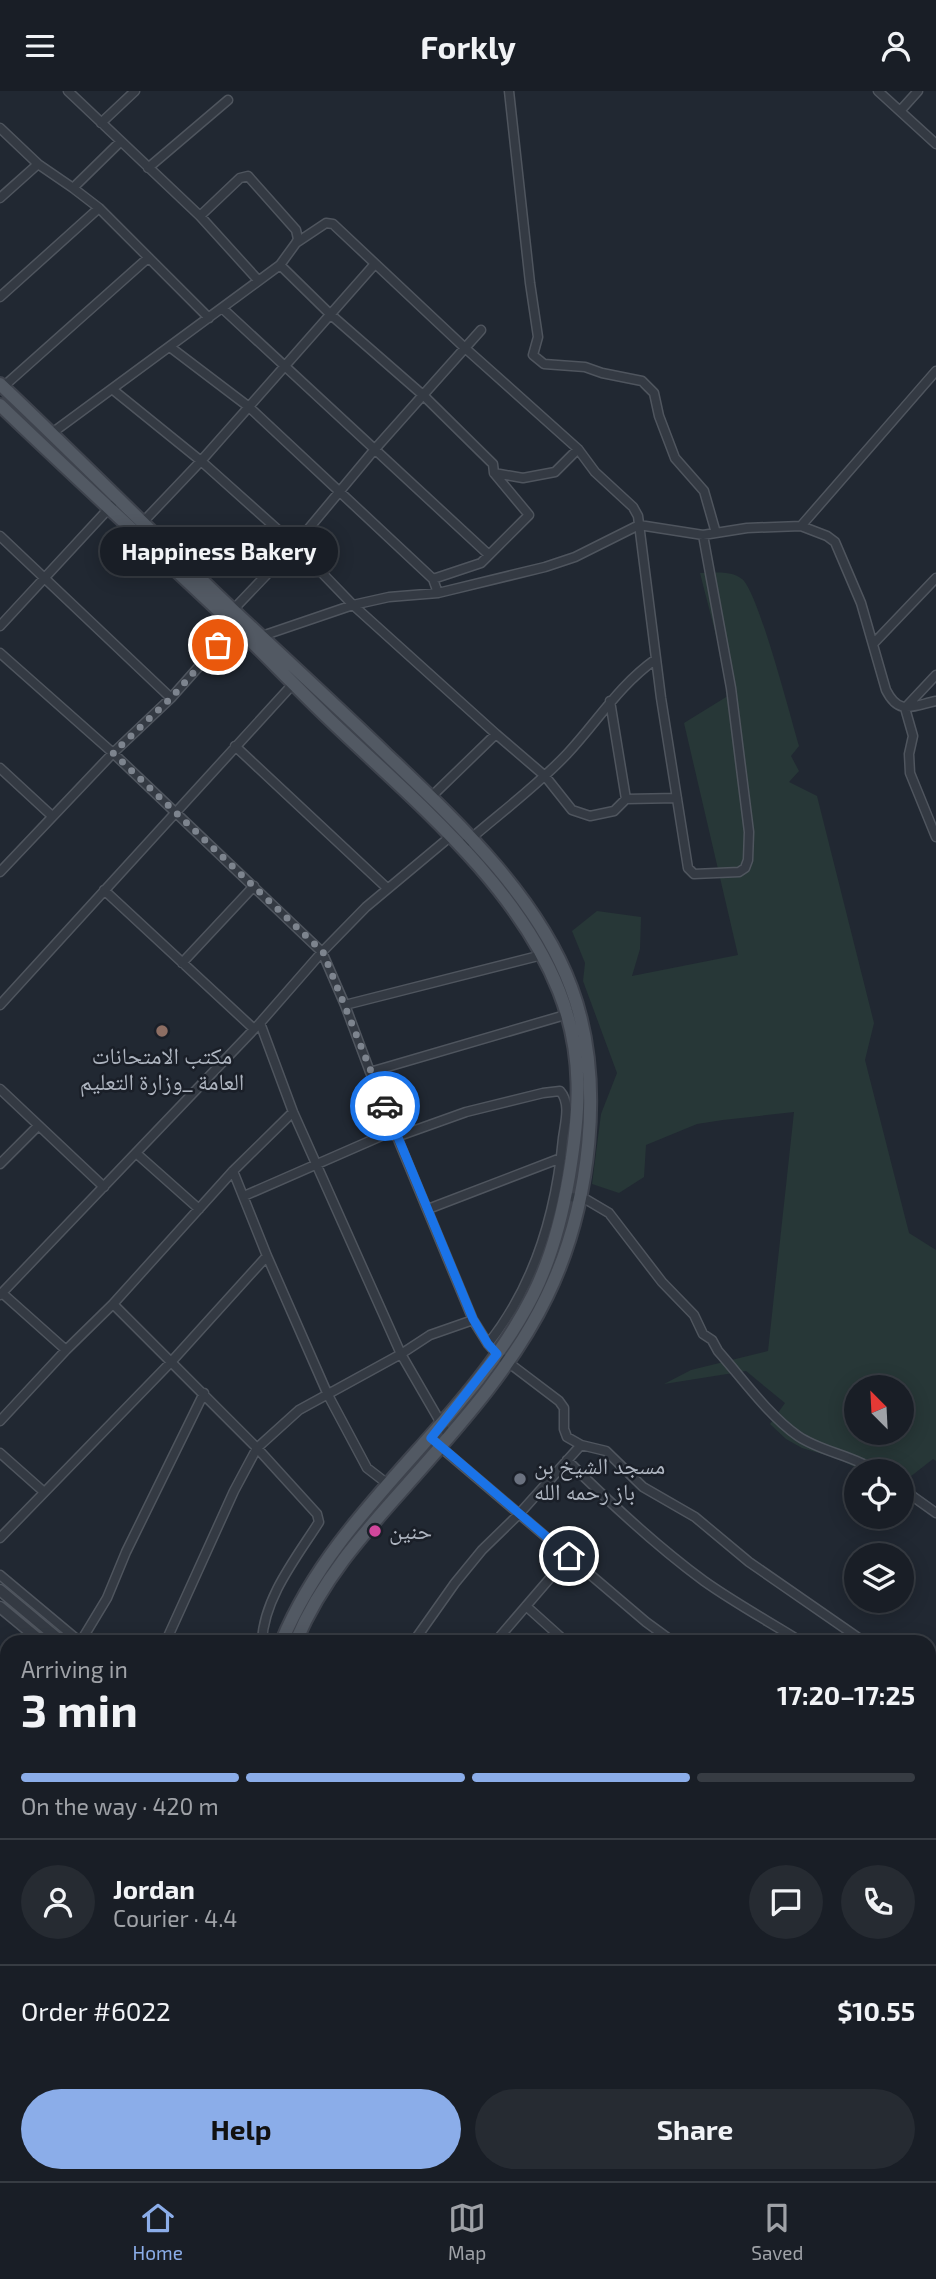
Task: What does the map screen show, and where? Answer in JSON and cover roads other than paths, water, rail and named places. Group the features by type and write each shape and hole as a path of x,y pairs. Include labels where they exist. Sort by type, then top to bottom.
{"main road":[{"path":"1,386 143,523 230,618"},
{"path":"0,405 108,509 431,796 542,954 573,1012"},
{"path":"256,638 293,684 451,836 466,843 496,867 537,920 562,963 573,1012 577,1063 585,1088 554,1244 536,1291 502,1358"},
{"path":"299,1635 320,1592 340,1563 535,1319 566,1248 579,1198 573,1157"},
{"path":"285,1635 307,1588 348,1530 389,1485 440,1437"}],"street":[{"path":"68,91 200,216 258,280"},
{"path":"101,123 135,91"},
{"path":"509,91 538,337 533,355 544,363 585,367 642,381 654,393 659,416 675,458 704,491 716,533"},
{"path":"878,91 936,144"},
{"path":"900,111 918,91"},
{"path":"148,168 228,100"},
{"path":"0,128 38,164 99,208 209,318"},
{"path":"73,187 120,142"},
{"path":"0,198 38,164"},
{"path":"200,216 240,178 248,176 296,230 296,243"},
{"path":"0,297 99,208"},
{"path":"52,433 279,265 296,243 330,223 578,449 595,472 633,507 638,516 656,659 688,868 694,874 739,871 745,867 748,860 749,832 733,701 703,535"},
{"path":"1,386 148,258"},
{"path":"279,265 330,314 424,396 493,464 494,473 529,515 481,563 433,579"},
{"path":"143,523 374,265"},
{"path":"222,308 489,555"},
{"path":"0,872 113,753 171,698 230,618 481,330"},
{"path":"170,347 249,407 433,579 438,593"},
{"path":"801,526 936,371"},
{"path":"112,389 201,461 295,545 353,605 545,776 572,810 590,816 614,811 626,799 677,798"},
{"path":"494,473 523,478 555,472 578,449"},
{"path":"0,626 117,498"},
{"path":"256,638 353,605 388,597 438,593 559,563 639,525 703,535 747,528 801,526 835,542 861,603 886,690 892,702 905,708 936,701"},
{"path":"0,536 171,698"},
{"path":"873,645 936,578"},
{"path":"0,653 113,753 323,952 473,1319 488,1344 502,1358 559,1401 564,1408 564,1429 567,1437 581,1445 606,1451 643,1487 695,1517 749,1562 854,1635"},
{"path":"466,843 545,776 610,701 656,659"},
{"path":"905,708 936,675"},
{"path":"0,1005 293,684"},
{"path":"610,701 626,799"},
{"path":"905,708 913,736 909,754 910,773 936,837"},
{"path":"431,796 496,734"},
{"path":"235,746 387,888"},
{"path":"0,768 52,816"},
{"path":"65,1350 1,1294 257,1026 323,952 387,888 451,836"},
{"path":"182,963 254,886"},
{"path":"104,890 182,963 257,1026 401,1355 440,1437 520,1513 664,1635"},
{"path":"345,1005 542,954"},
{"path":"370,1072 573,1012"},
{"path":"0,1089 104,1187"},
{"path":"244,1196 317,1163 396,1134 466,1112 560,1091 565,1098 573,1157 553,1206 538,1255 520,1295 488,1344"},
{"path":"0,1421 65,1350 113,1304 233,1171 293,1112"},
{"path":"0,1164 38,1125"},
{"path":"136,1153 199,1209"},
{"path":"428,1209 573,1157"},
{"path":"233,1171 328,1395 367,1468 389,1485"},
{"path":"565,1196 595,1203 610,1213 662,1282 694,1315 703,1334 712,1339 718,1351 789,1428 813,1444 856,1459"},
{"path":"0,1538 172,1361 267,1256"},
{"path":"113,1304 204,1393 317,1514 318,1522 267,1611 262,1635"},
{"path":"169,1635 234,1491 257,1448 299,1411 401,1355 430,1335 473,1319"},
{"path":"84,1635 107,1598 126,1552 204,1393"},
{"path":"418,1635 455,1583 482,1551 581,1445"},
{"path":"0,1453 44,1492"},
{"path":"567,1460 645,1533 703,1580 743,1608 790,1635"},
{"path":"914,1497 936,1513"},
{"path":"501,1635 569,1556"},
{"path":"0,1575 73,1635"},
{"path":"0,1590 54,1635"},
{"path":"526,1606 558,1635"},
{"path":"0,1607 30,1635"}],"place":[{"name":"Happiness Bakery","path":"218,645"},
{"name":"مكتب الامتحانات العامة _وزارة التعليم","path":"162,1031"},
{"name":"مسجد الشيخ بن باز رحمه الله","path":"520,1479"},
{"name":"حنين","path":"375,1531"}]}
